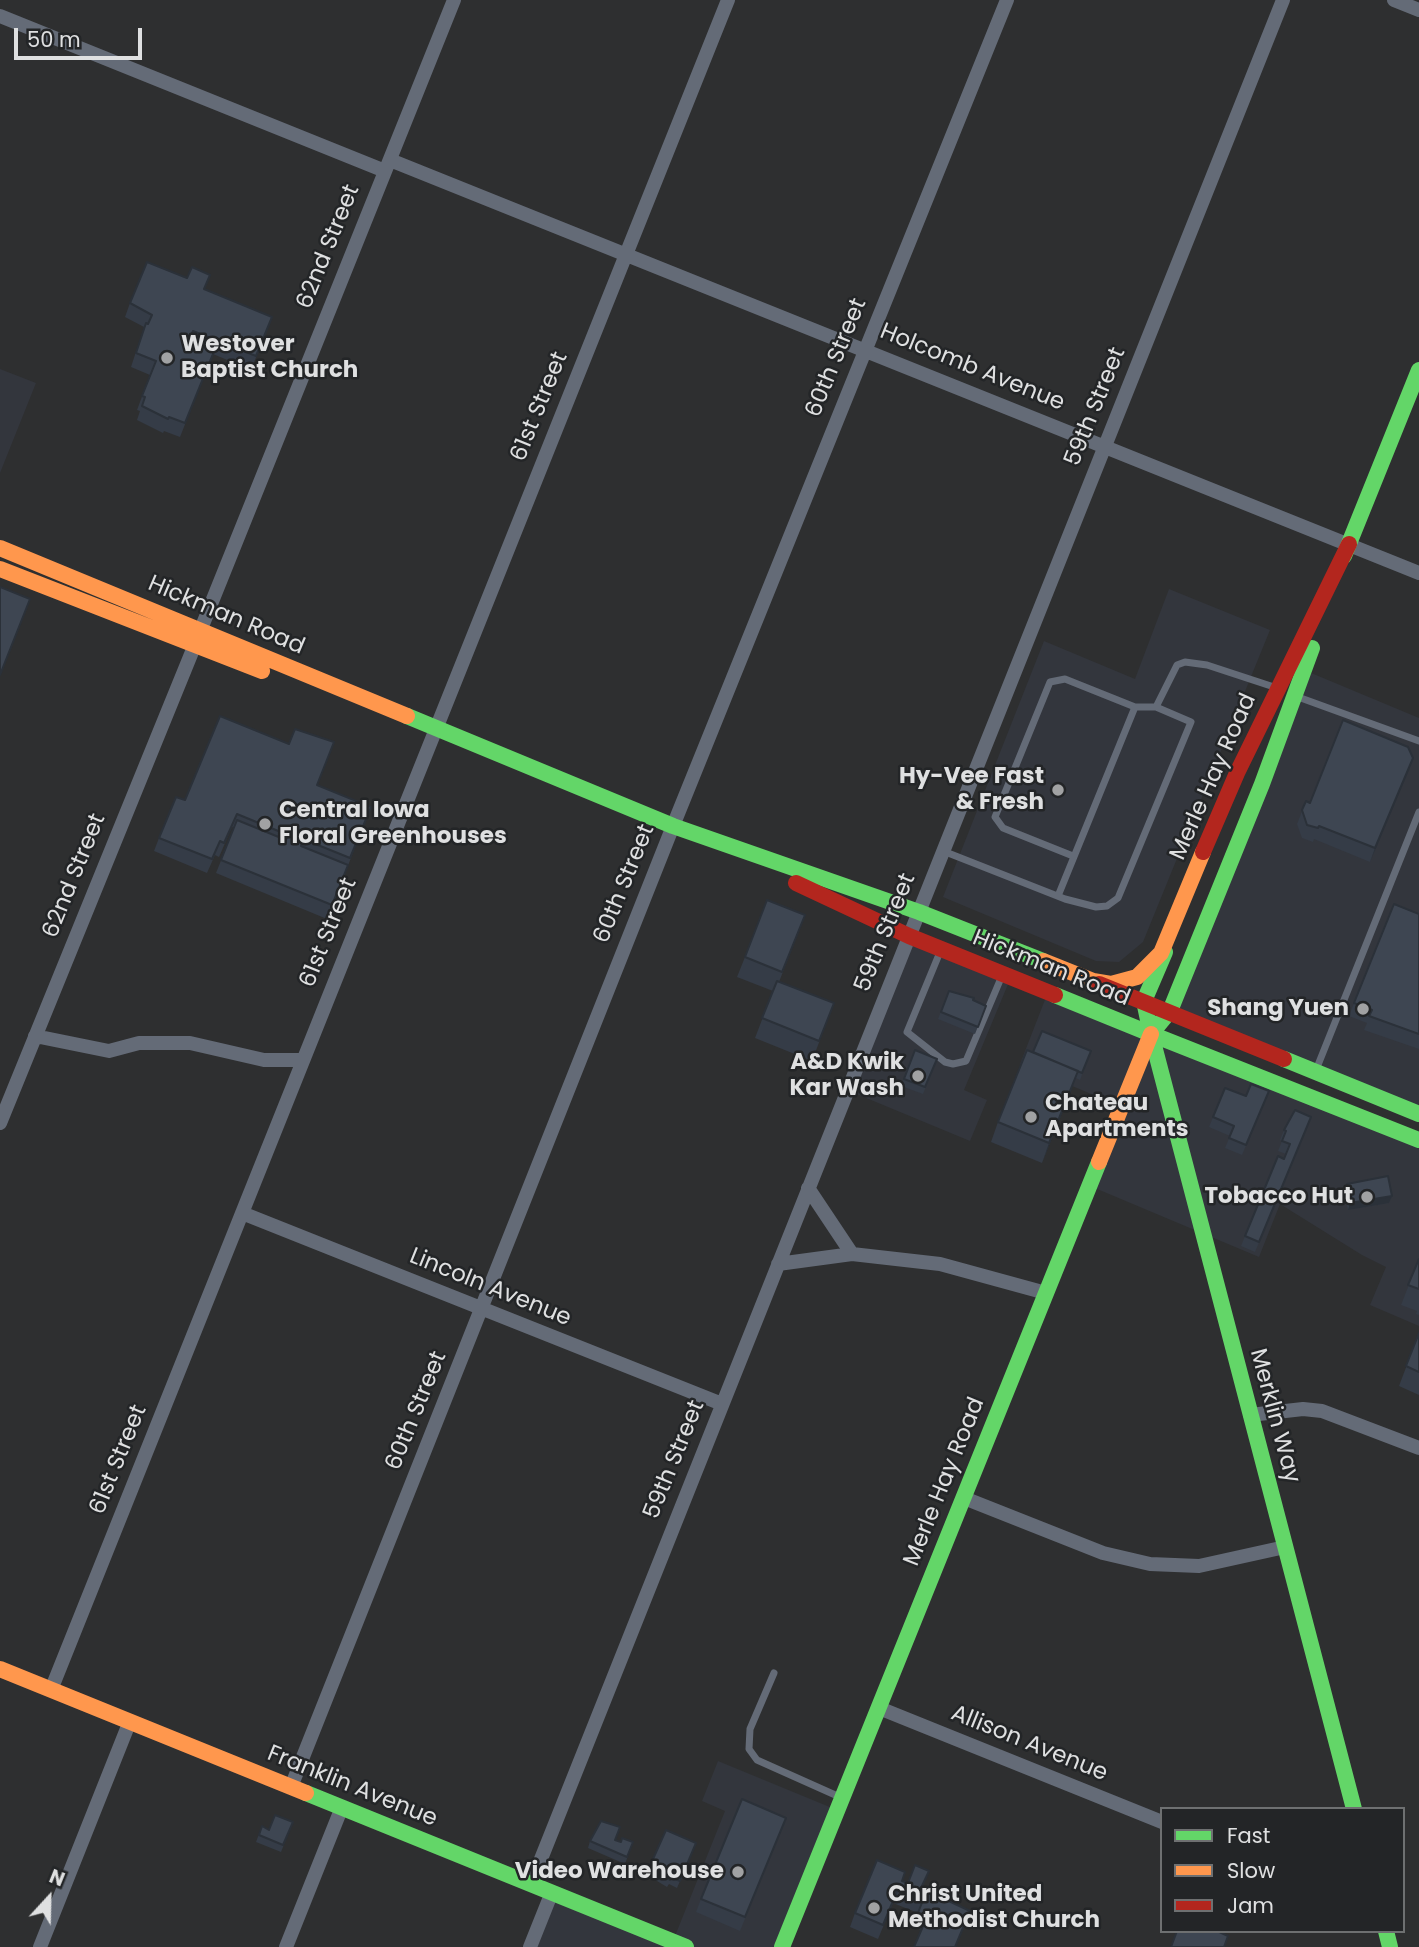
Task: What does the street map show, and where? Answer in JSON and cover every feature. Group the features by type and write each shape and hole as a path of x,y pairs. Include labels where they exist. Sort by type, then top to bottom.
{"main road":[{"name":"Merle Hay Road","path":"782,1947 1151,1034 1170,1011 1295,695 1349,544 1419,370"},
{"name":"Merle Hay Road","path":"1144,1001 1237,773 1349,544"},
{"name":"Hickman Road","path":"0,548 201,629 434,730 673,826 919,912 1170,1011 1419,1114"},
{"name":"Hickman Road","path":"0,569 194,647 434,730"},
{"name":"Hickman Road","path":"673,826 909,936 1419,1140"},
{"path":"1093,981 1111,984 1137,977 1161,954 1173,930"},
{"path":"1144,1001 1151,1034"},
{"name":"Merklin Way","path":"1151,1034 1353,1807"},
{"name":"Franklin Avenue","path":"0,1669 686,1947"}],"street":[{"name":"62nd Street","path":"201,629 454,0"},
{"name":"61st Street","path":"51,1690 728,0"},
{"name":"60th Street","path":"291,1787 673,826 1007,0"},
{"name":"59th Street","path":"531,1884 1283,0"},
{"path":"1394,0 1419,10"},
{"name":"Holcomb Avenue","path":"0,16 387,166 626,254 1419,573"},
{"name":"62nd Street","path":"0,1123 194,647"},
{"path":"35,1037 109,1051 138,1043 190,1043 264,1060 303,1060"},
{"path":"808,1188 852,1254"},
{"name":"Lincoln Avenue","path":"242,1213 722,1404"},
{"path":"778,1264 852,1254 940,1264 1046,1293"},
{"path":"1250,1415 1303,1409 1322,1411 1419,1448"},
{"path":"964,1498 1103,1553 1150,1564 1199,1566 1285,1547"},
{"name":"Allison Avenue","path":"879,1708 1160,1821"},
{"path":"40,1947 130,1721"},
{"path":"286,1947 342,1807"},
{"path":"530,1947 552,1892"}],"lane":[{"path":"1156,708 1177,665 1207,665 1295,695 1340,714 1361,717 1419,741"},
{"path":"943,851 1058,896 1096,908 1107,906 1118,898 1191,722 1156,708 1135,706 1065,679 1050,682 995,817 1003,828 1073,856"},
{"path":"1058,896 1135,706"},
{"path":"1315,1071 1419,812"},
{"path":"941,949 907,1032 953,1065 965,1061 1002,974"},
{"path":"774,1674 750,1729 749,1749 757,1760 842,1798"}],"shaded area":[{"path":"0,369 36,383 0,473"},
{"path":"1169,589 1270,630 1143,942 1119,962 1096,961 943,897 1044,641 1135,679"},
{"path":"1304,670 1419,718 1419,1114 1170,1011"},
{"path":"909,936 1011,977 964,1090 987,1100 970,1141 847,1090"},
{"path":"1048,992 1419,1140 1419,1326 1370,1305 1386,1267 1280,1204 1259,1257 1090,1186 1122,1107 1020,1064"},
{"path":"718,1761 837,1810 782,1947 530,1947 552,1892 673,1941 725,1811 702,1801"}],"building":[{"name":"Westover Baptist Church","path":"147,262 187,278 192,267 210,275 204,289 272,317 256,356 193,331 190,338 215,349 185,423 169,417 168,419 142,406 145,397 142,396 156,361 136,353 146,323 148,324 152,315 130,303"},
{"path":"0,587 30,599 0,675"},
{"name":"Central Iowa Floral Greenhouses","path":"220,716 289,744 295,729 334,742 317,785 371,807 350,858 303,839 301,846 348,865 332,905 221,860 237,820 286,840 288,835 237,814 224,843 220,841 212,859 159,838 176,797 185,800"},
{"path":"1343,720 1408,747 1413,758 1375,848 1319,826 1307,825 1302,810 1306,801 1310,803"},
{"path":"767,900 805,915 782,972 745,957"},
{"path":"1394,904 1419,914 1419,1034 1369,1016 1372,1010 1354,1003"},
{"path":"777,981 834,1003 819,1041 762,1018"},
{"path":"949,991 974,998 973,1000 986,1006 978,1027 941,1012"},
{"path":"1042,1031 1091,1051 1082,1073 1033,1052"},
{"name":"A&D Kwik Kar Wash","path":"915,1050 937,1059 925,1087 904,1079"},
{"name":"Chateau Apartments","path":"1027,1050 1078,1071 1049,1143 998,1122"},
{"path":"1251,1084 1269,1091 1246,1145 1229,1138 1234,1126 1213,1117 1225,1088 1246,1096"},
{"path":"1295,1110 1311,1117 1259,1242 1245,1236 1278,1156 1284,1159 1290,1144 1282,1141 1286,1131 1284,1130"},
{"name":"Tobacco Hut","path":"1388,1176 1392,1196 1350,1203 1347,1184"},
{"path":"1419,1259 1419,1289 1408,1285"},
{"path":"1419,1333 1419,1372 1406,1366"},
{"name":"Video Warehouse","path":"742,1799 786,1818 745,1917 701,1899"},
{"path":"275,1815 293,1822 283,1845 259,1835 262,1826 269,1830"},
{"path":"601,1821 620,1827 615,1840 621,1842 622,1838 633,1842 627,1857 590,1841"},
{"path":"666,1830 696,1843 680,1881 671,1877 670,1880 649,1868"},
{"name":"Christ United Methodist Church","path":"877,1860 905,1872 902,1881 908,1883 915,1865 929,1871 921,1888 970,1911 955,1947 914,1947 927,1917 918,1913 923,1900 898,1889 883,1925 855,1913"},
{"path":"1176,1933 1221,1933 1228,1936 1224,1947 1171,1947"}],"traffic: fast":[{"path":"1344,556 1419,370"},
{"path":"1055,995 1151,1034 1170,1011 1262,784 1312,648"},
{"path":"407,716 673,826 919,912 1043,961"},
{"path":"1165,952 1144,1001 1151,1034 1353,1807"},
{"path":"1151,1034 1419,1140"},
{"path":"1284,1059 1419,1114"},
{"path":"782,1947 1099,1162"},
{"path":"306,1793 686,1947"},
{"path":"1386,1933 1390,1947"}],"traffic: slow":[{"path":"0,548 407,716"},
{"path":"0,569 262,671"},
{"path":"1043,961 1093,981 1111,984 1137,977 1161,953 1203,852"},
{"path":"1099,1162 1151,1034"},
{"path":"0,1669 306,1793"}],"traffic: jam":[{"path":"1203,852 1237,773 1349,544"},
{"path":"796,883 909,936 1055,995"},
{"path":"1099,984 1284,1059"}],"place":[{"name":"Westover Baptist Church","path":"167,358"},
{"name":"Hy-Vee Fast & Fresh","path":"1058,790"},
{"name":"Central Iowa Floral Greenhouses","path":"265,824"},
{"name":"Shang Yuen","path":"1363,1009"},
{"name":"A&D Kwik Kar Wash","path":"918,1076"},
{"name":"Chateau Apartments","path":"1031,1117"},
{"name":"Tobacco Hut","path":"1367,1197"},
{"name":"Video Warehouse","path":"738,1872"},
{"name":"Christ United Methodist Church","path":"874,1908"}]}
